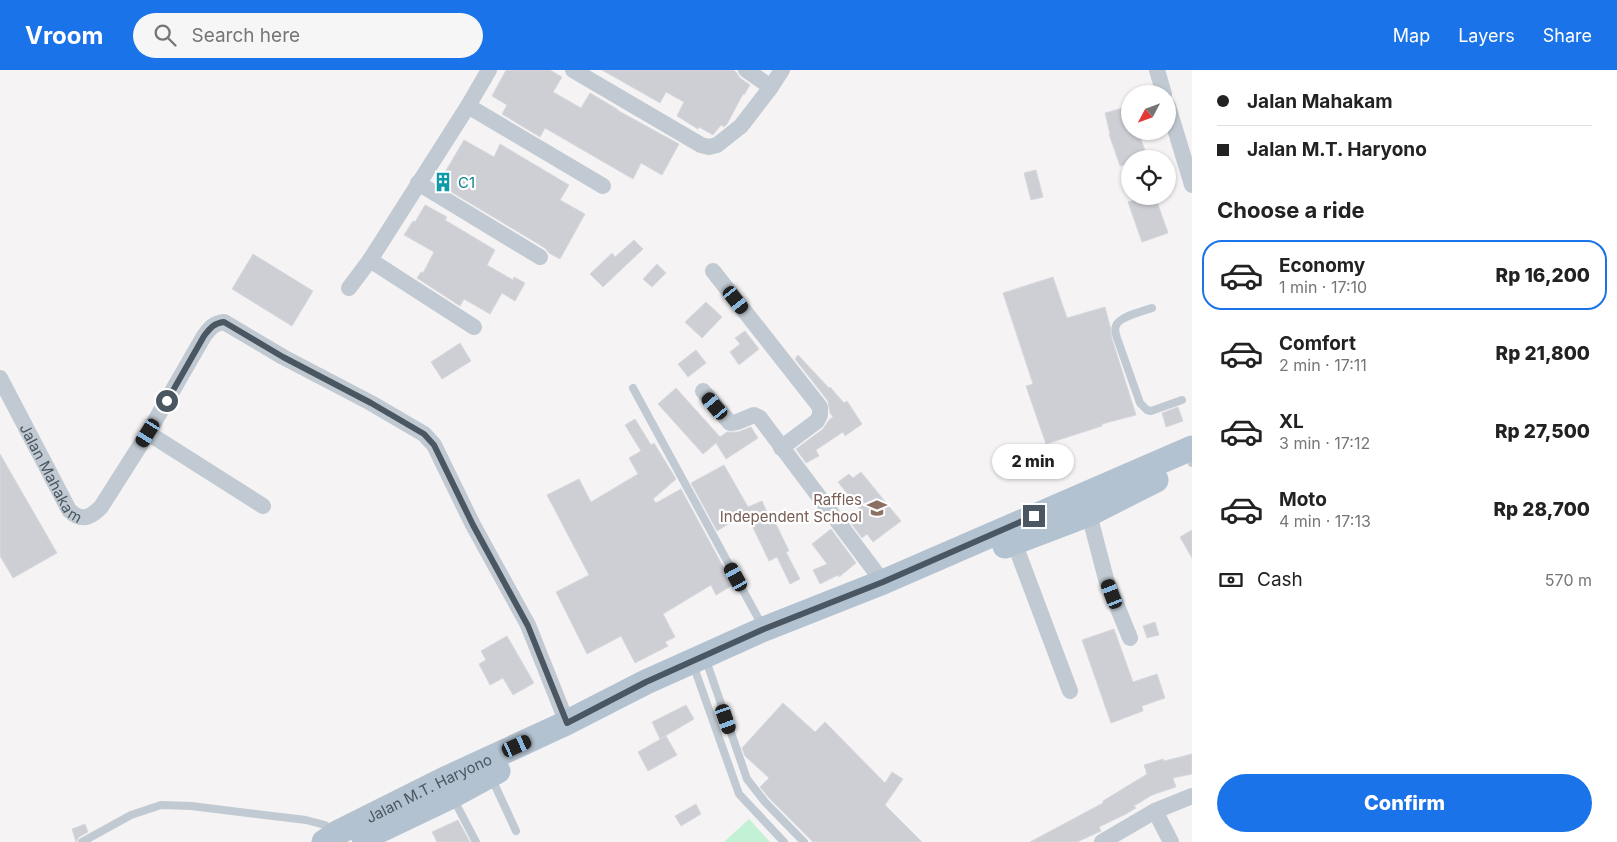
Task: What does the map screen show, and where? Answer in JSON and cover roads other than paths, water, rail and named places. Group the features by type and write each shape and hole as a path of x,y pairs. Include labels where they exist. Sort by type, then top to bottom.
{"main road":[{"name":"Jalan M.T. Haryono","path":"339,839 452,796 490,775 557,732 646,682 764,629 883,582 1192,448"},
{"name":"Jalan M.T. Haryono","path":"339,839 447,778 702,670 795,627 1089,514 1192,462"}],"street":[{"path":"349,288 370,260 489,70"},
{"path":"573,70 701,145 708,147 717,145 741,126 782,70"},
{"path":"746,70 771,87"},
{"path":"1157,70 1161,85"},
{"path":"468,106 603,186"},
{"path":"1176,132 1192,184"},
{"path":"418,183 540,257"},
{"path":"370,260 474,327"},
{"path":"713,271 820,407 820,416 817,421 781,448"},
{"name":"Jalan Mahakam","path":"0,378 69,510 75,516 83,518 94,514 101,507 148,433 204,336 218,322 224,322 283,357 371,403 424,434 434,445 473,525 528,626 557,732"},
{"path":"703,391 730,423 754,415 760,418 883,582"},
{"path":"148,433 263,506"},
{"path":"1089,514 1106,579 1130,638"},
{"path":"1014,542 1070,691"},
{"path":"1102,842 1154,811 1192,796"},
{"path":"1154,811 1171,842"}],"lane":[{"path":"1152,308 1122,318 1116,323 1117,338 1143,407 1151,411 1182,400"},
{"path":"633,388 764,629"},
{"path":"702,670 747,779 762,798 804,842"},
{"path":"702,670 740,794 784,842"},
{"path":"734,776 745,772"},
{"path":"490,775 516,831"},
{"path":"452,796 476,842"},
{"path":"753,808 762,798"},
{"path":"82,842 131,815 161,806 191,806 306,820 325,825 339,839"}],"place":[{"name":"C1","path":"443,182"},
{"name":"Raffles Independent School","path":"877,508"}]}
